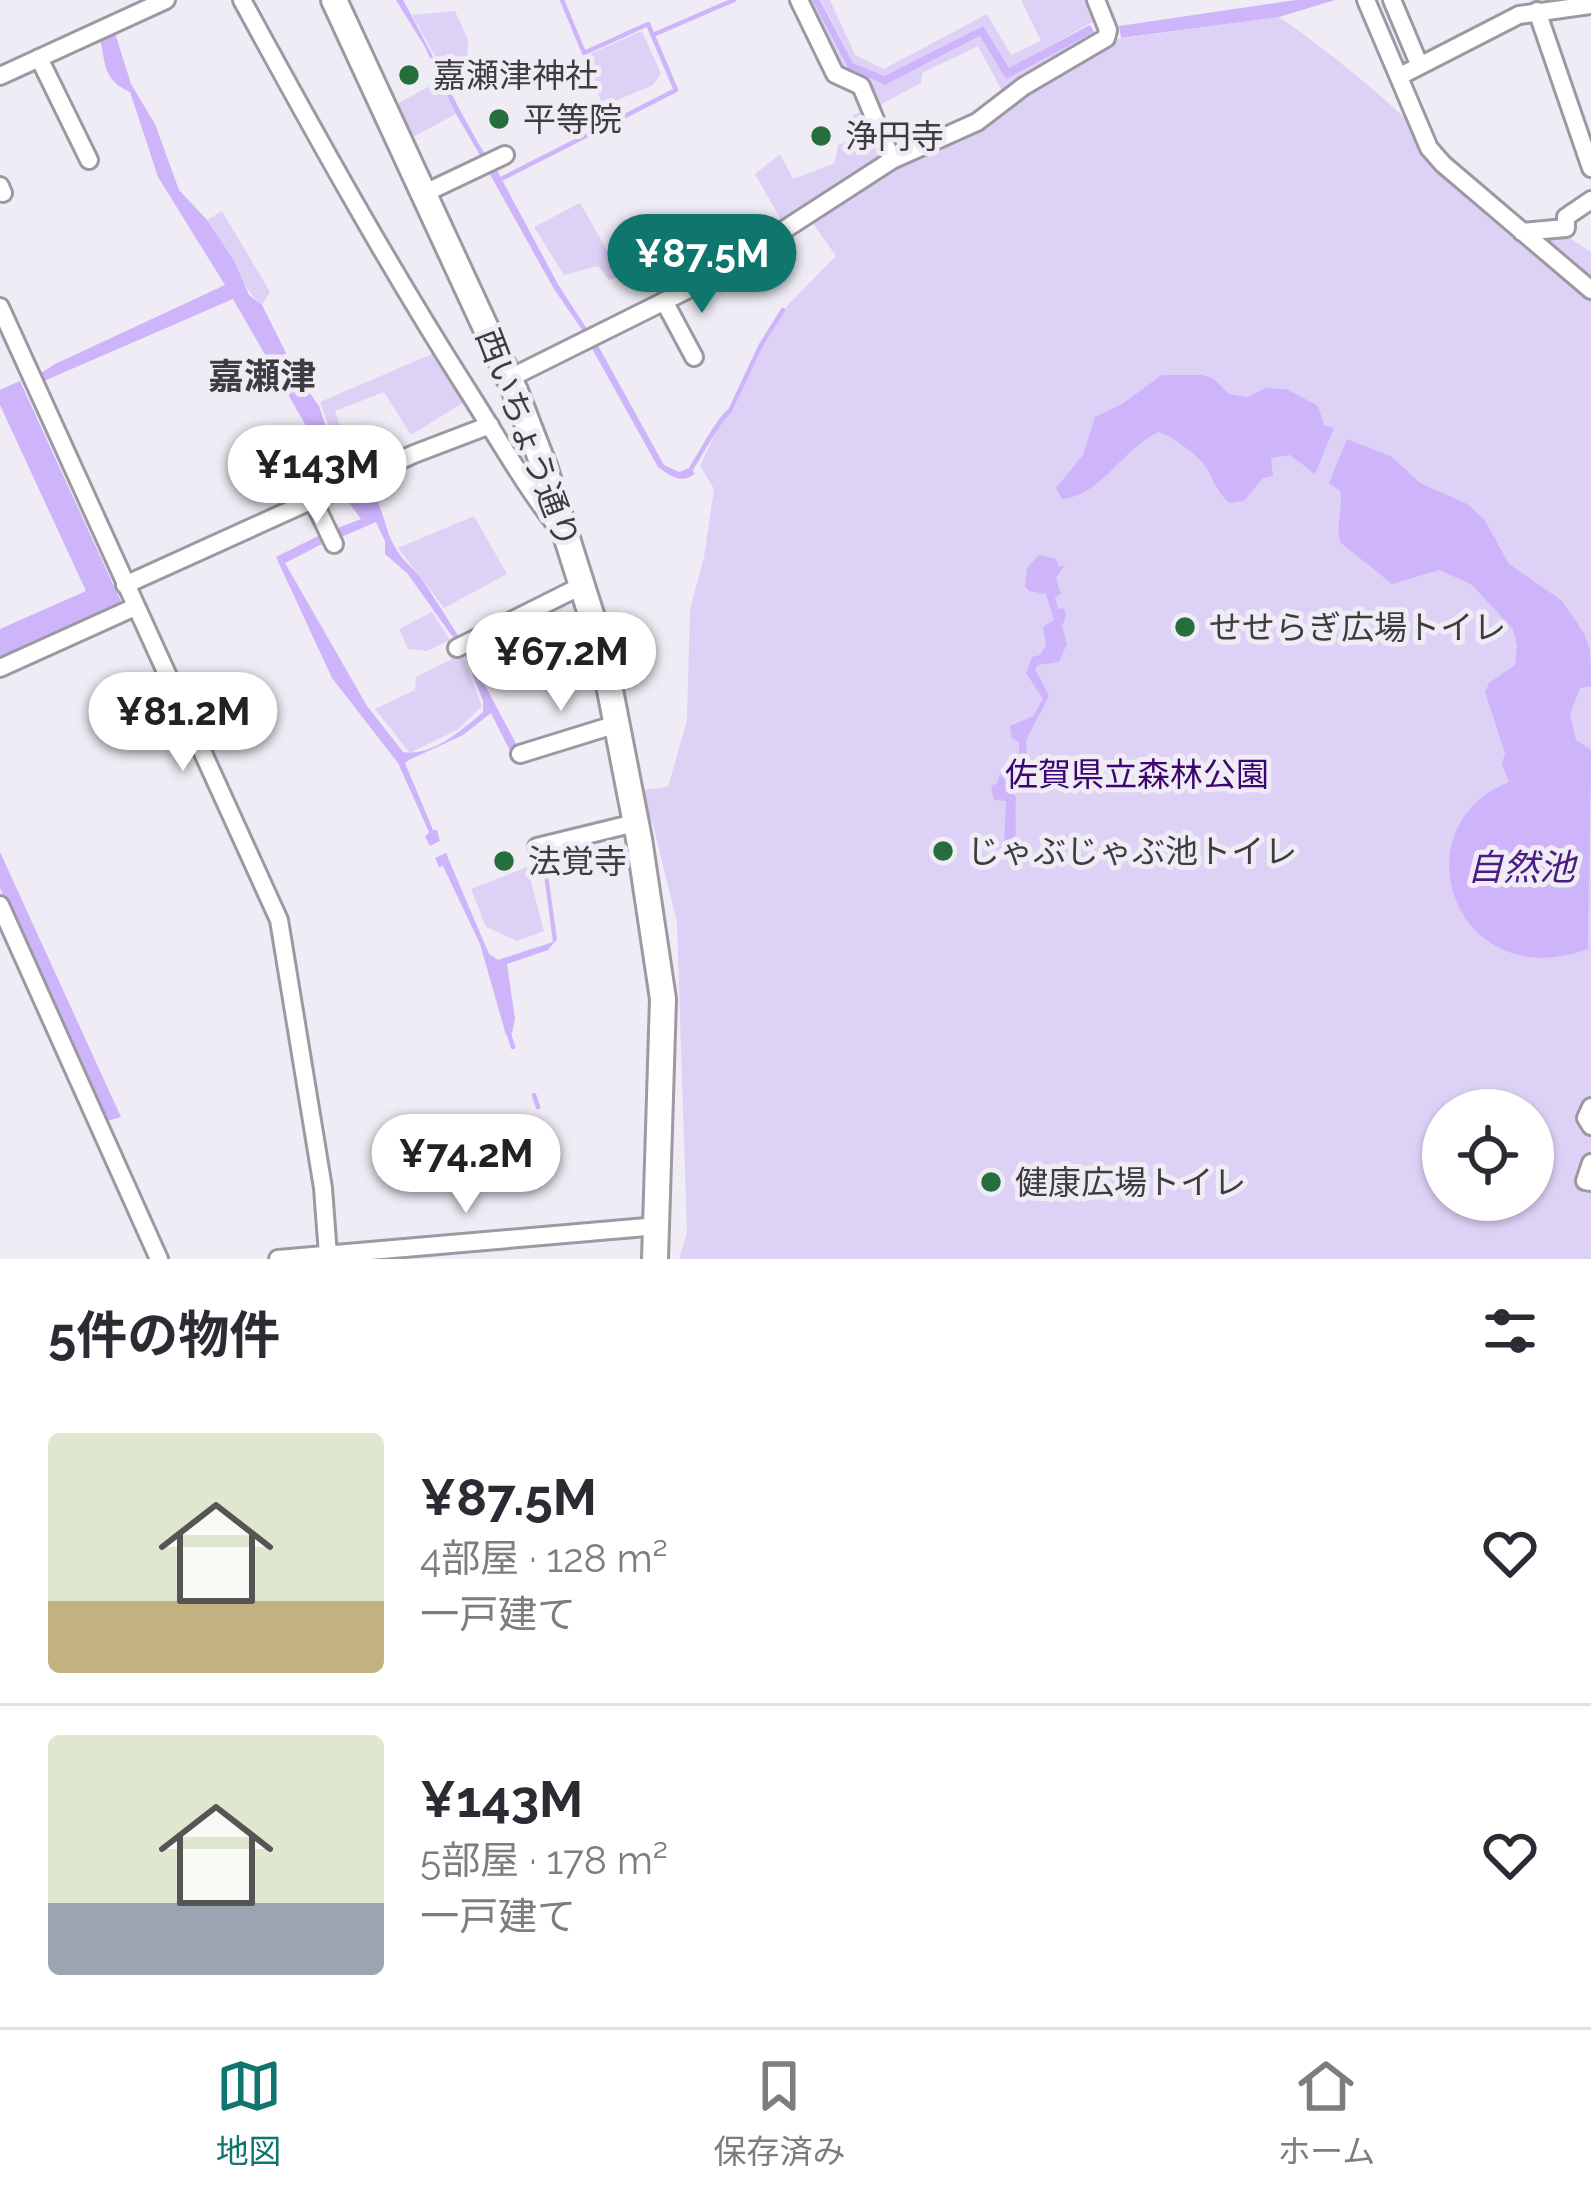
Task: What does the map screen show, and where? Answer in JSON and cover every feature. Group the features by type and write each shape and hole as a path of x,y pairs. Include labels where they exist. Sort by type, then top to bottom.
{"highway":[{"name":"西いちょう通り","path":"334,0 510,378 602,649 663,999 655,1259"}],"street":[{"path":"2,70 166,0"},
{"path":"242,0 317,137 521,481 567,539"},
{"path":"800,0 835,74 860,86 892,160"},
{"path":"510,378 705,281 892,160 977,122 1024,86 1106,38 1108,29 1096,0"},
{"path":"1366,0 1430,148 1591,290"},
{"path":"1392,0 1419,64"},
{"path":"1400,76 1496,24 1537,11 1591,5"},
{"path":"1537,11 1591,168"},
{"path":"39,58 89,160"},
{"path":"425,193 505,154"},
{"path":"1522,232 1566,228 1566,217 1591,200"},
{"path":"664,301 694,357"},
{"path":"0,307 279,920 323,1188 328,1255"},
{"path":"125,585 490,425"},
{"path":"313,500 330,537"},
{"path":"461,646 581,586"},
{"path":"0,668 135,607"},
{"path":"520,754 616,724"},
{"path":"542,846 635,823"},
{"path":"0,905 160,1259"},
{"path":"1591,1107 1586,1118 1591,1126"},
{"path":"1591,1163 1585,1181 1591,1182"},
{"path":"278,1259 658,1226"}],"green space":[{"path":"805,0 812,0 848,68 885,85 981,36 1006,78 1094,32 1099,36 1002,91 978,46 922,73 921,83 874,108 843,74"},
{"path":"821,0 830,0 855,55 884,69 987,14 1011,55 1041,41 1021,0 1088,0 1096,20 1009,69 983,27 886,76 853,63"},
{"path":"455,11 468,40 467,63 446,76 412,15"},
{"name":"佐賀県立森林公園","path":"1279,17 1402,115 1591,297 1591,1259 679,1259 687,1233 677,923 644,790 668,787 687,720 690,609 714,489 700,466 723,416 732,413 788,305 836,256 809,218 875,175 981,127 1049,79 1118,39"},
{"path":"642,31 661,74 653,85 603,106 583,57"},
{"path":"441,80 456,114 411,138 395,105"},
{"path":"865,109 883,151 878,162 784,225 755,174 780,154 793,179 835,163 838,145 856,137 852,116"},
{"path":"580,203 622,276 609,280 598,266 564,275 534,227"},
{"path":"222,211 270,292 262,305 240,278 207,220"},
{"path":"1564,234 1591,252 1591,279 1541,236"},
{"path":"439,351 469,399 411,435 384,392 335,411 341,430 332,435 320,402"},
{"path":"474,516 507,574 444,608 398,548"},
{"path":"432,612 450,640 426,651 408,649 399,629"},
{"path":"462,654 482,706 457,730 410,753 375,709 415,690 416,677"},
{"path":"527,867 544,931 517,941 486,927 471,889"}],"water":[{"path":"396,0 403,0 486,156 481,157 456,114 425,47"},
{"path":"812,0 820,0 853,63 885,76 983,26 1009,68 1090,25 1094,32 1006,79 980,36 885,85 848,68"},
{"path":"1296,0 1335,0 1279,17 1121,38 1119,26"},
{"path":"115,33 131,84 155,124 179,190 207,220 249,295 262,305 350,470 335,476 233,299 44,381 41,373 55,364 225,285 158,177 130,92 107,71 100,39"},
{"path":"494,165 591,335 587,337 554,289 487,169"},
{"path":"596,342 664,465 679,472 690,468 695,473 690,477 676,478 658,467 590,345"},
{"path":"1162,375 1202,375 1214,379 1229,394 1247,397 1266,388 1286,389 1318,406 1324,425 1334,428 1315,474 1290,455 1271,458 1273,476 1263,478 1244,501 1230,503 1197,457 1159,432 1089,489 1062,499 1056,488 1083,455 1095,417"},
{"path":"20,381 122,604 0,658 0,629 86,591 0,405 0,390"},
{"name":"自然池","path":"1347,439 1392,457 1420,483 1467,504 1484,519 1509,564 1561,600 1584,633 1591,686 1580,688 1570,714 1576,740 1591,750 1588,949 1541,958 1503,950 1474,929 1456,900 1449,867 1455,834 1475,804 1509,782 1502,764 1505,753 1485,692 1489,683 1515,665 1517,645 1513,629 1471,584 1439,570 1392,584 1341,543 1340,491 1329,483"},
{"path":"368,487 397,551 420,577 462,642 457,643 407,573 385,554 376,522 339,538 335,529 361,519 344,496"},
{"path":"320,535 324,543 285,563 367,706 403,752 436,746 483,712 466,650 520,751 511,753 491,713 463,735 405,763 433,830 437,830 440,841 430,846 425,837 429,832 398,763 332,678 276,557"},
{"path":"1039,555 1056,559 1059,567 1065,565 1056,578 1061,594 1055,597 1058,609 1064,608 1067,644 1059,662 1035,669 1049,696 1026,740 1027,759 1009,786 1016,798 1011,857 1004,843 1006,801 994,800 991,786 1019,758 1019,742 1012,738 1010,726 1033,716 1043,699 1026,673 1032,657 1040,655 1046,645 1043,627 1054,620 1046,594 1025,586 1027,568"},
{"path":"0,852 121,1117 107,1121 0,888"},
{"path":"541,852 545,853 557,939 548,950 507,964 515,1019 512,1033 506,1035 480,944 435,858 446,853 489,954 498,960 553,942"}],"waterway":[{"path":"503,178 676,90 648,24 584,53 562,0"},
{"path":"655,34 734,0"},
{"path":"691,469 730,411 783,310"},
{"path":"509,1034 513,1047"},
{"path":"534,1095 538,1107"}],"place":[{"name":"嘉瀬津神社","path":"409,75"},
{"name":"平等院","path":"499,119"},
{"name":"浄円寺","path":"821,136"},
{"name":"せせらぎ広場トイレ","path":"1185,627"},
{"name":"じゃぶじゃぶ池トイレ","path":"943,851"},
{"name":"法覚寺","path":"504,861"},
{"name":"健康広場トイレ","path":"991,1182"}],"district":[{"name":"嘉瀬津","path":"262,376"}]}
